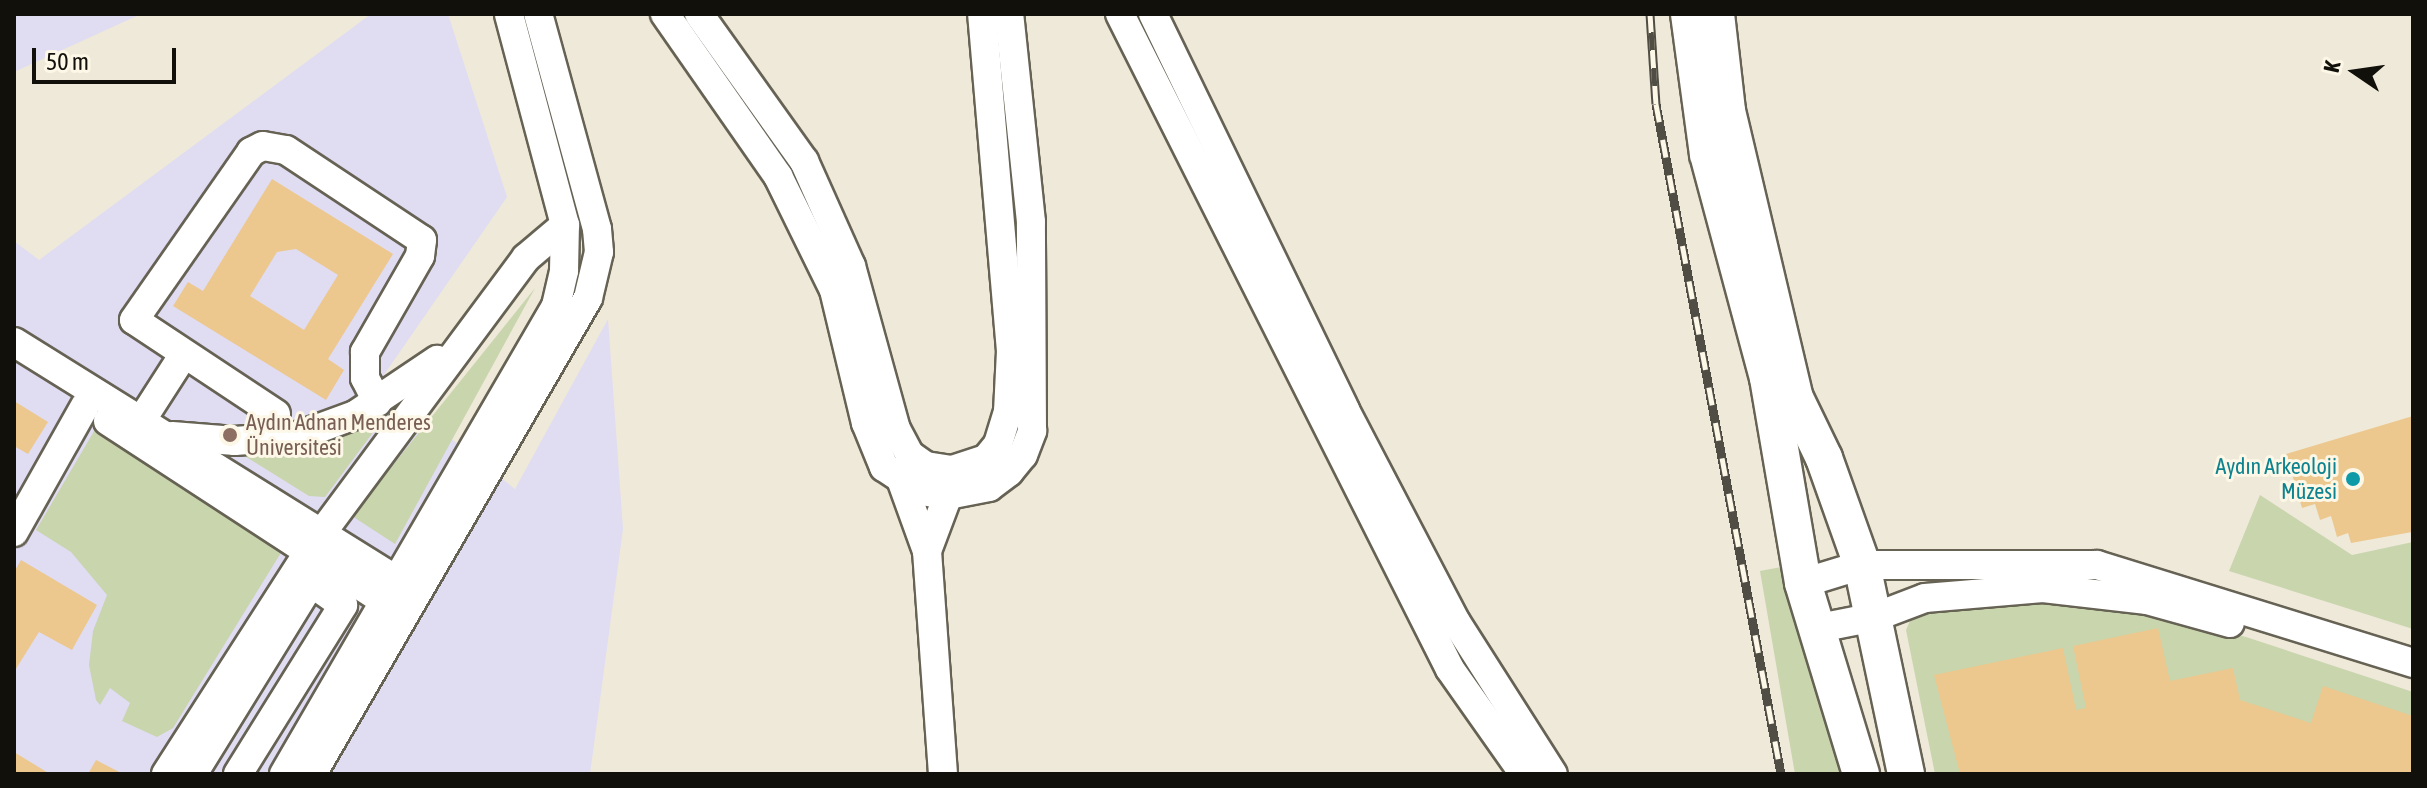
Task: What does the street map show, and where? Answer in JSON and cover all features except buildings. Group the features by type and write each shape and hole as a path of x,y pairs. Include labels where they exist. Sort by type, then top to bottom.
{"main road":[{"path":"1689,14 1708,154 1768,378 1803,583 1814,629 1861,774"},
{"path":"1716,14 1727,111 1795,398 1824,458 1862,565 1906,774"},
{"path":"1828,669 1865,651 1882,655"}],"street":[{"path":"312,774 397,594 556,306 564,271 565,225 509,14"},
{"path":"284,774 588,298 599,252 595,220 538,14"},
{"path":"665,14 778,176 834,290 866,423 884,467 902,482 920,491 948,495 989,487 1009,472 1023,455 1032,431 1031,222 1009,14"},
{"path":"699,14 804,161 851,266 896,429 910,455 926,466 952,470 986,459 998,444 1008,412 1011,351 982,14"},
{"path":"1120,14 1450,669 1524,774"},
{"path":"1153,14 1345,410 1449,608 1553,774"},
{"path":"276,414 134,320 251,152 278,146 422,240 420,256 365,352 365,378 377,402"},
{"path":"166,774 466,337 526,258 565,225"},
{"path":"14,362 85,406 137,428 169,436 235,441 298,436 377,402 466,337"},
{"path":"14,342 316,557 397,594"},
{"path":"137,428 184,354"},
{"path":"14,532 85,406"},
{"path":"169,436 316,557 343,605 238,774"},
{"path":"902,482 927,551 943,774"},
{"path":"927,551 948,495"},
{"path":"193,774 316,557"},
{"path":"1803,583 1862,565 2097,565 2413,663"},
{"path":"1814,629 1875,617 1925,598 2043,588 2147,600 2304,644 2413,683"}],"shaded area":[{"path":"14,14 141,14 14,72"},
{"name":"Aydın Adnan Menderes Üniversitesi","path":"371,14 448,14 507,197 379,382 515,489 608,319 623,529 590,774 14,774 14,241 39,260"}],"green space":[{"path":"535,288 395,544 352,516"},
{"path":"389,411 325,497 309,496 243,455 248,449 361,425"},
{"path":"100,421 287,543 173,728 157,737 122,721 130,703 110,688 100,705 96,700 89,665 93,631 107,595 71,552 36,530"},
{"path":"2260,495 2352,555 2413,542 2413,629 2229,571"},
{"path":"1782,567 1843,774 1795,774 1760,571"},
{"path":"2068,596 2246,637 2413,692 2413,774 1935,774 1906,630 1912,616"}],"railway":[{"path":"1650,14 1656,104 1781,774"}],"place":[{"name":"Aydın Adnan Menderes Üniversitesi","path":"230,435"},
{"name":"Aydın Arkeoloji Müzesi","path":"2353,479"}]}
